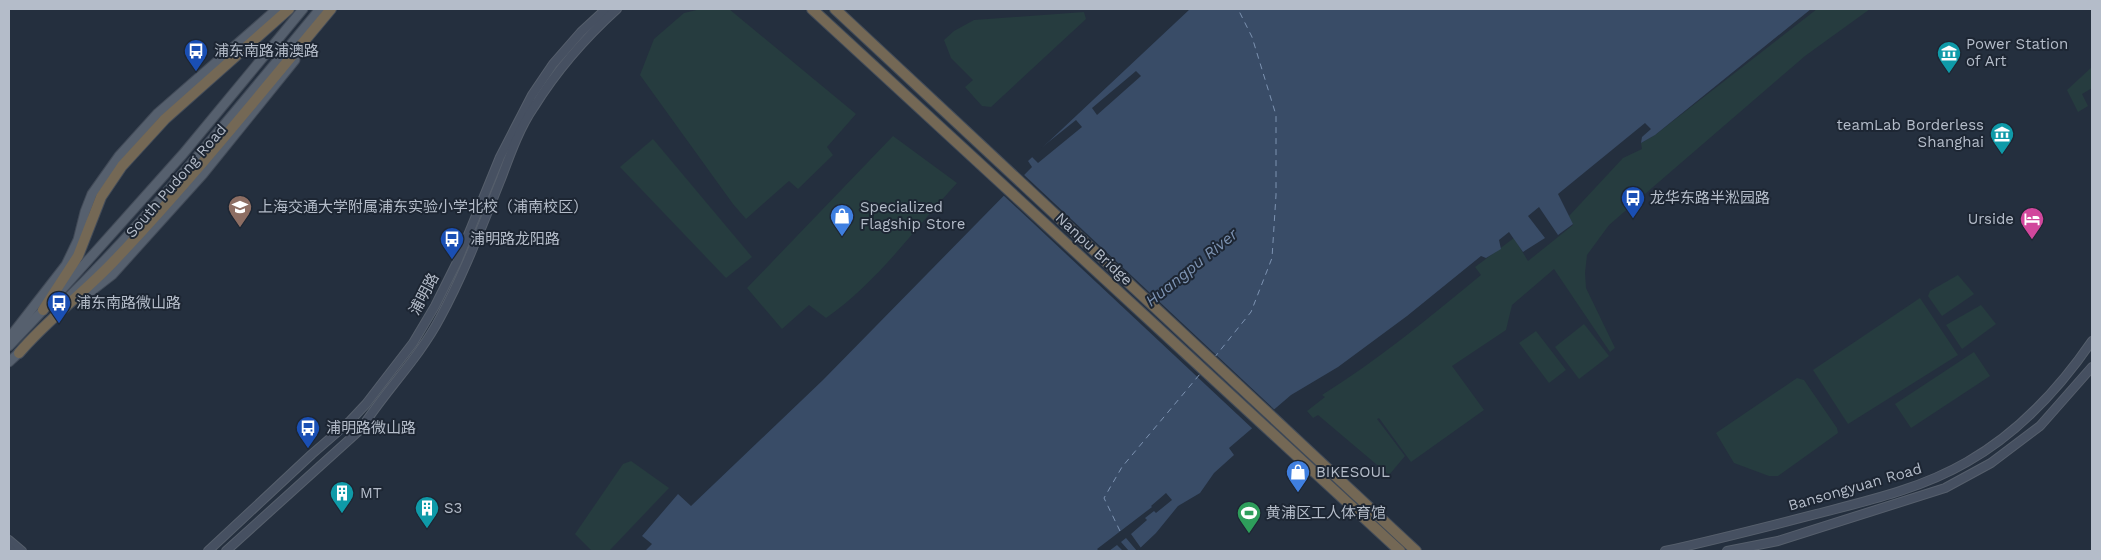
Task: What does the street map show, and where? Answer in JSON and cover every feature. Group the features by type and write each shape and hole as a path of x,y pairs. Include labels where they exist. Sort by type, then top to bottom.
{"highway":[{"path":"43,310 78,256 101,197 135,150 165,119 289,9"},
{"path":"19,353 31,338 113,262 212,152 331,9"},
{"name":"Nanpu Bridge","path":"812,9 1400,551"},
{"name":"Nanpu Bridge","path":"835,9 1416,551"}],"main road":[{"path":"9,338 66,265 78,240 92,194 119,156 157,114 277,9"},
{"name":"South Pudong Road","path":"9,346 183,154 304,9"},
{"name":"South Pudong Road","path":"19,353 30,336 107,260 144,218 320,9"},
{"name":"South Pudong Road","path":"9,362 74,304 112,275 203,174 336,9"},
{"name":"浦明路","path":"208,551 350,421 366,404 413,343 435,306 457,262 500,157 532,95 553,64 581,32 606,9"},
{"name":"浦明路","path":"226,551 361,429 373,410 419,350 440,319 466,263 519,134 533,107 584,40 617,9"},
{"name":"Bansongyuan Road","path":"1665,551 1879,498 1933,479 1968,462 2030,416 2061,382 2092,343"},
{"name":"Bansongyuan Road","path":"1728,551 1778,541 1945,488 1992,463 2040,426 2092,367"},
{"path":"9,540 22,551"},
{"path":"9,548 12,551"}],"green space":[{"path":"701,9 729,9 856,114 827,147 833,155 798,189 789,181 746,219 733,204 640,75 654,39 684,13"},
{"path":"1817,9 1870,9 1805,56 1609,225 1587,255 1586,288 1615,348 1610,352 1554,269 1512,305 1506,330 1452,366 1484,410 1411,462 1379,418 1377,419 1405,456 1389,475 1318,415 1313,418 1307,411 1325,397 1322,395 1383,353 1481,275 1475,267 1514,238 1528,261 1573,225 1569,216 1623,158 1642,149 1641,143 1655,135"},
{"path":"1084,12 1086,19 991,107 982,106 965,87 973,80 951,58 944,40 954,31 974,20"},
{"path":"2092,67 2092,88 2082,94 2088,106 2078,112 2067,90"},
{"path":"893,136 957,183 895,254 845,304 826,318 809,305 782,329 747,288"},
{"path":"653,139 752,257 726,278 620,167"},
{"path":"1958,275 1974,294 1942,316 1928,296 1930,291"},
{"path":"1920,298 1958,355 1848,424 1813,370"},
{"path":"1981,305 1996,324 1962,349 1946,325"},
{"path":"1584,324 1609,356 1579,379 1555,347"},
{"path":"1536,331 1566,370 1549,383 1519,343"},
{"path":"1974,352 1990,376 1911,428 1895,404"},
{"path":"1797,378 1804,380 1837,428 1838,433 1778,476 1769,476 1734,463 1716,433"},
{"path":"631,461 669,488 609,551 592,551 575,534 623,464"}],"water":[{"name":"Huangpu River","path":"1190,9 1811,9 1655,135 1641,143 1642,137 1651,129 1645,123 1558,194 1573,224 1558,235 1539,207 1528,216 1545,238 1523,252 1509,232 1499,240 1501,249 1486,258 1481,256 1407,316 1338,367 1291,395 1229,448 1234,455 1214,473 1200,493 1178,506 1156,533 1137,551 645,551 652,544 642,536 678,494 691,506 823,380 1032,167 1028,161"}],"pier":[{"path":"1136,71 1141,76 1097,115 1092,108"},
{"path":"1076,120 1082,127 1038,163 1031,156"},
{"path":"1022,173 1276,411 1254,430 1002,194"},
{"path":"1166,493 1172,500 1156,513 1154,511 1145,518 1147,520 1131,534 1141,548 1137,551 1126,538 1121,542 1129,551 1123,551 1117,545 1109,551 1099,551 1097,549 1152,507"}],"ferry route":[{"path":"1214,358 1251,312 1272,258 1276,195 1276,115 1252,37 1238,9"},
{"path":"1120,531 1104,498 1122,467 1200,374"}],"place":[{"name":"浦东南路浦澳路","path":"196,72"},
{"name":"Power Station of Art","path":"1949,74"},
{"name":"teamLab Borderless Shanghai","path":"2002,155"},
{"name":"龙华东路半淞园路","path":"1633,219"},
{"name":"上海交通大学附属浦东实验小学北校（浦南校区）","path":"240,228"},
{"name":"Specialized Flagship Store","path":"842,237"},
{"name":"Urside","path":"2032,240"},
{"name":"浦明路龙阳路","path":"452,260"},
{"name":"浦东南路微山路","path":"59,324"},
{"name":"浦明路微山路","path":"308,449"},
{"name":"BIKESOUL","path":"1298,493"},
{"name":"MT","path":"342,514"},
{"name":"S3","path":"427,529"},
{"name":"黄浦区工人体育馆","path":"1249,534"}]}
